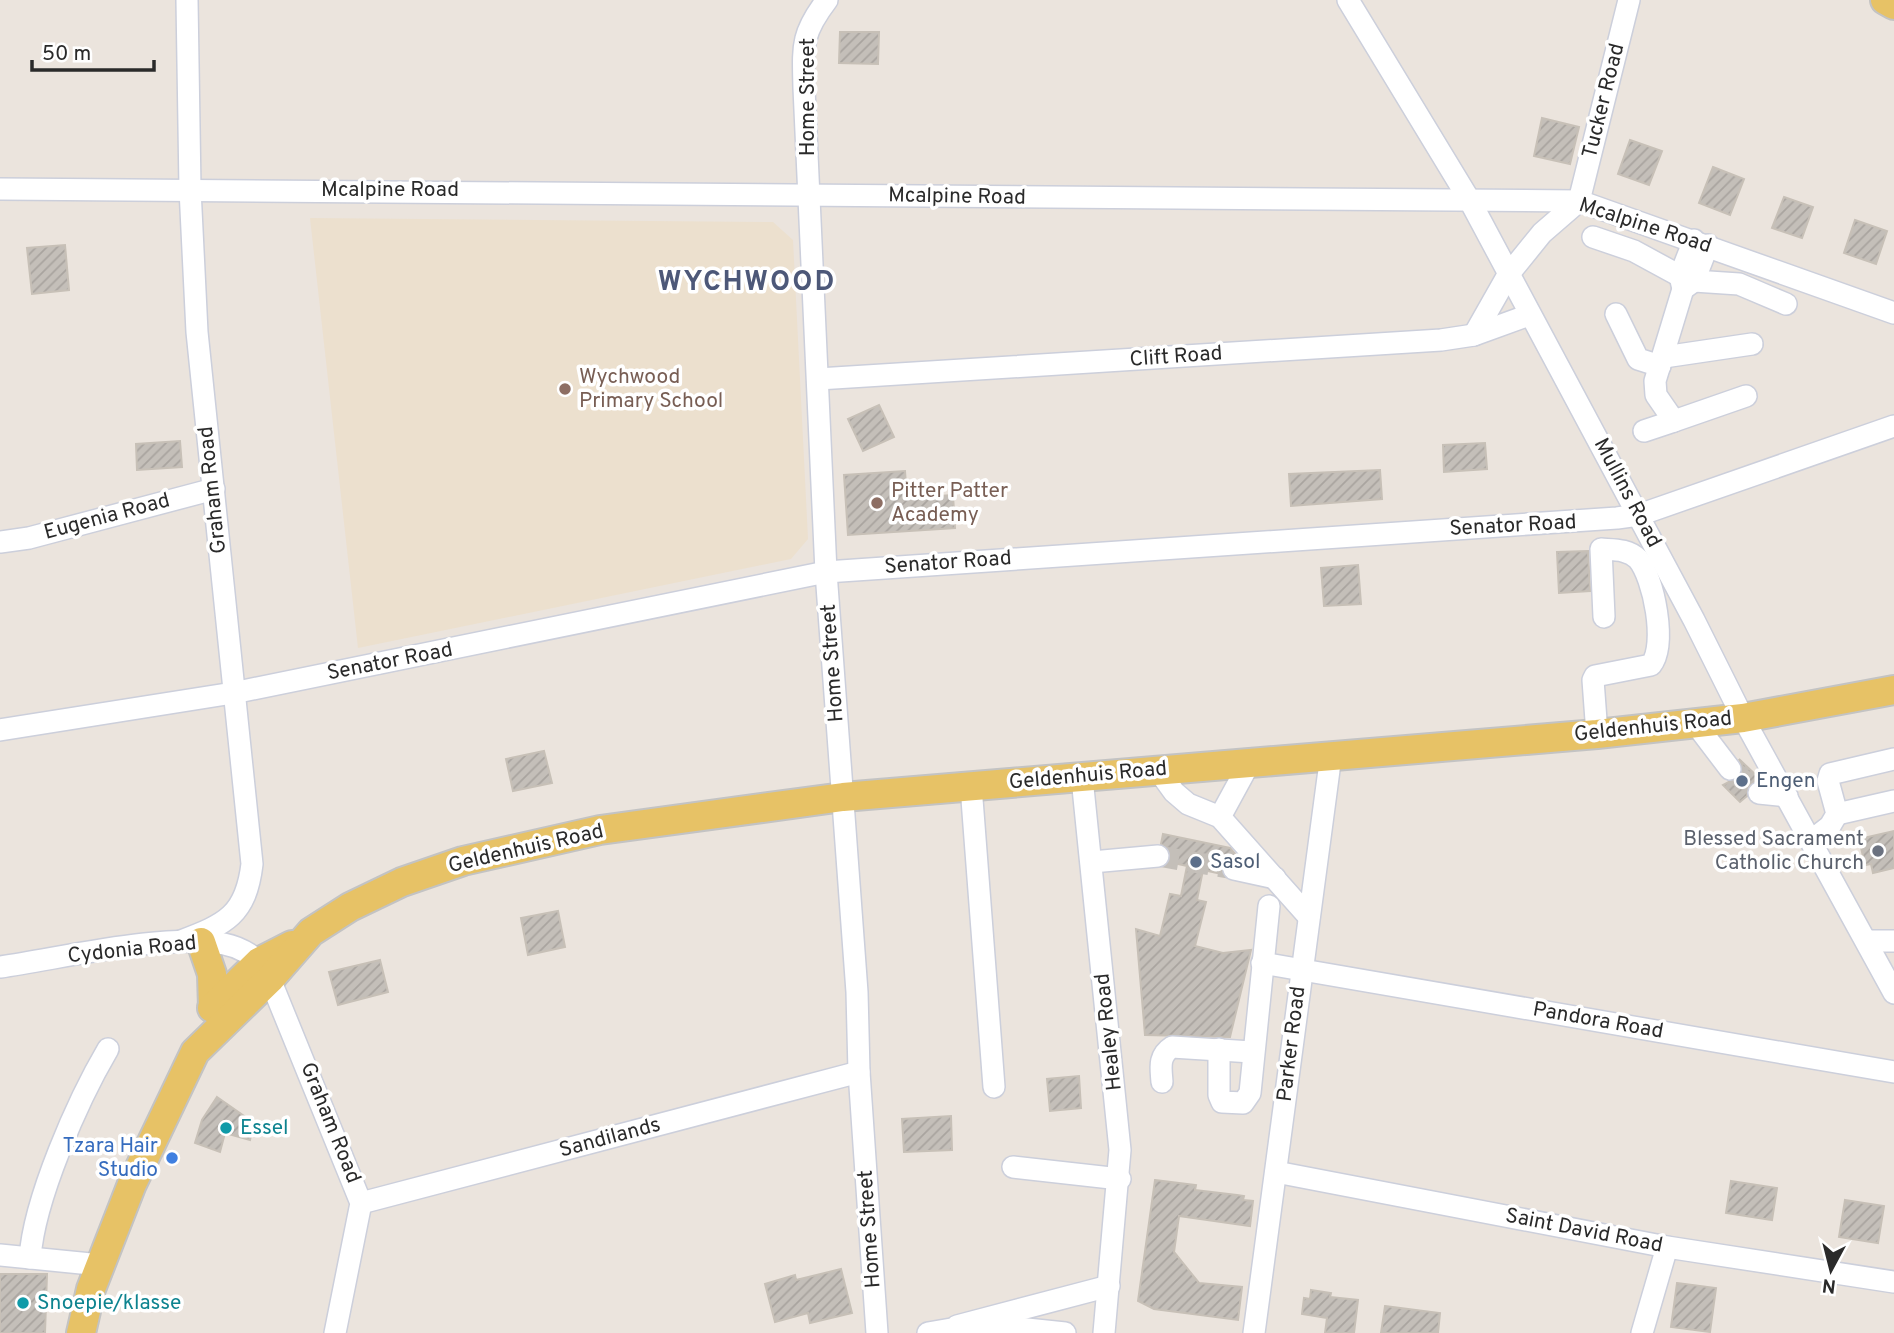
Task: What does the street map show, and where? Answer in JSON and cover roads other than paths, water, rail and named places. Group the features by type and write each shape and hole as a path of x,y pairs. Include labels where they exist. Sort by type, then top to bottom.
{"main road":[{"path":"1885,0 1894,5"},
{"name":"Geldenhuis Road","path":"170,1082 185,1041 213,1007 349,907 402,882 463,861 612,828 842,797 1597,734 1743,718 1894,690"},
{"path":"191,941 212,974 213,1007"},
{"name":"Geldenhuis Road","path":"81,1333 95,1272 97,1232 137,1126 170,1082 265,970"}],"street":[{"name":"Graham Road","path":"187,0 190,188 197,332 251,848 249,889 232,917 191,941"},
{"name":"Home Street","path":"827,0 810,23 803,49 808,194 826,572 857,992 859,1072 877,1333"},
{"name":"Mullins Road","path":"1348,0 1470,201 1639,515 1743,718 1894,993"},
{"name":"Tucker Road","path":"1579,201 1629,0"},
{"name":"Mcalpine Road","path":"0,189 190,188 1579,201 1894,313"},
{"path":"1474,335 1508,275 1542,233 1579,201"},
{"path":"1593,237 1634,251 1685,282 1739,284 1786,303"},
{"path":"1674,421 1656,395 1655,380 1685,282 1701,243"},
{"path":"1616,314 1638,359 1662,362 1752,344"},
{"name":"Clift Road","path":"818,379 1441,340 1474,335 1529,315"},
{"path":"1644,430 1746,396"},
{"name":"Senator Road","path":"0,730 233,693 826,572 1596,521 1639,515 1894,426"},
{"name":"Eugenia Road","path":"0,542 29,538 214,489"},
{"path":"1596,521 1601,549 1604,617"},
{"path":"1597,734 1593,680 1595,676 1651,665 1660,646 1653,596 1638,560 1620,550 1601,549"},
{"path":"1695,723 1730,769"},
{"name":"Parker Road","path":"1254,1333 1331,755"},
{"path":"1812,840 1830,826 1837,814 1828,780 1830,774 1894,759"},
{"path":"1220,817 1250,762"},
{"path":"1158,770 1174,792 1188,804 1220,817 1309,916"},
{"name":"Healey Road","path":"1082,778 1112,1050 1119,1179 1104,1333"},
{"path":"971,786 993,1087"},
{"path":"1759,793 1787,796"},
{"path":"1837,814 1894,801"},
{"path":"1091,862 1158,856"},
{"path":"1234,869 1275,878"},
{"path":"1219,1049 1217,1087 1222,1101 1243,1103 1248,1099 1269,906"},
{"path":"1867,940 1894,941"},
{"name":"Cydonia Road","path":"0,967 191,941 231,946 265,970"},
{"name":"Pandora Road","path":"1262,963 1894,1072"},
{"name":"Graham Road","path":"265,970 362,1203 335,1333"},
{"path":"1162,1082 1161,1061 1164,1052 1172,1047 1252,1052"},
{"path":"30,1258 32,1236 44,1196 89,1082 108,1049"},
{"name":"Sandilands","path":"362,1203 859,1072"},
{"path":"1013,1167 1119,1179"},
{"name":"Saint David Road","path":"1276,1172 1667,1247 1894,1282"},
{"path":"1642,1333 1667,1247"},
{"path":"0,1255 30,1258 95,1272"},
{"path":"957,1329 1109,1286"},
{"path":"928,1333 986,1324 1065,1333"}],"tunnel":[{"path":"1730,769 1759,793"},
{"path":"1158,856 1234,869"}],"place":[{"name":"Wychwood Primary School","path":"565,389"},
{"name":"Pitter Patter Academy","path":"877,503"},
{"name":"Engen","path":"1742,781"},
{"name":"Blessed Sacrament Catholic Church","path":"1878,851"},
{"name":"Sasol","path":"1196,862"},
{"name":"Essel","path":"226,1128"},
{"name":"Tzara Hair Studio","path":"172,1158"},
{"name":"Snoepie/klasse","path":"23,1303"}],"district":[{"name":"WYCHWOOD","path":"747,283"}]}
